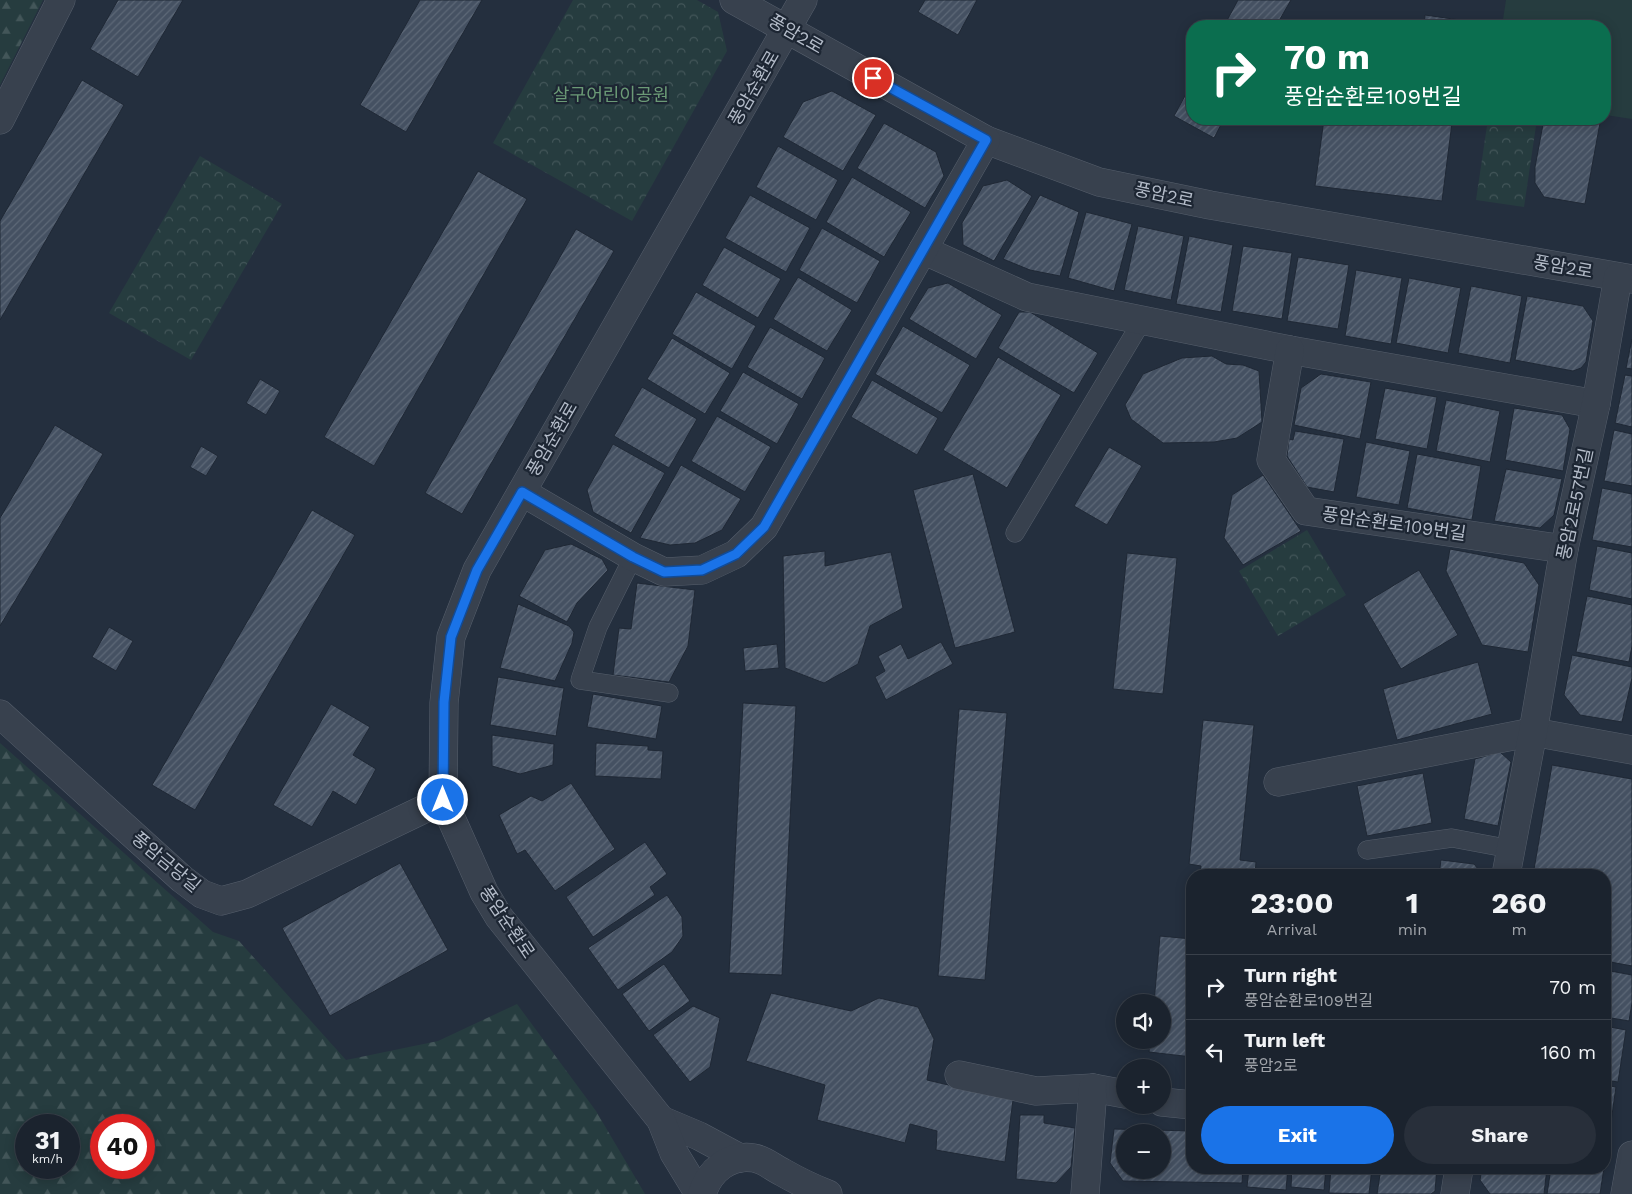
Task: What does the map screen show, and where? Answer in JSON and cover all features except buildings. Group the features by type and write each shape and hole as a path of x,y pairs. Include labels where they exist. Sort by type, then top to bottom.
{"street":[{"path":"0,120 61,0"},
{"name":"풍암2로","path":"734,0 986,140 1099,182 1210,205 1625,278"},
{"name":"풍암순환로","path":"700,1194 674,1153 661,1120 499,917 484,892 443,800 444,702 451,637 477,570 803,0"},
{"path":"522,492 633,557 664,572 702,570 736,554 764,527 986,140"},
{"path":"923,250 1027,297 1290,350 1596,404"},
{"name":"풍암2로57번길","path":"1508,862 1533,732 1564,549 1625,278"},
{"name":"풍암순환로109번길","path":"1290,350 1271,460 1306,511 1564,549"},
{"name":"풍암금당길","path":"0,714 182,879 202,894 221,901 247,894 443,800"},
{"path":"1278,782 1533,732 1632,750"},
{"path":"959,1075 1036,1091 1093,1088 1116,1092"},
{"path":"1086,1194 1093,1088"},
{"path":"1171,1103 1186,1104"},
{"name":"풍암순환로","path":"661,1120 699,1136 740,1158"},
{"path":"1625,1194 1632,1155"},
{"name":"풍암순환로","path":"700,1194 715,1170 726,1162 740,1158 762,1160 769,1163 786,1183 828,1194"},
{"path":"1455,1194 1458,1174"}],"lane":[{"path":"1015,533 1142,321"},
{"path":"633,557 598,627 580,680 669,693"},
{"name":"풍암2로57번길","path":"1367,850 1452,838 1508,862"}],"green space":[{"path":"0,0 43,0 0,85"},
{"name":"살구어린이공원","path":"573,0 697,0 718,12 727,51 632,221 493,143"},
{"path":"1506,0 1632,0 1632,119 1611,116 1611,20 1503,20"},
{"path":"1487,125 1536,125 1524,207 1476,200"},
{"path":"200,156 282,204 191,360 109,313"},
{"path":"1307,530 1346,595 1278,636 1239,571"},
{"path":"0,743 213,932 239,941 346,1060 438,1041 517,1004 596,1111 645,1194 0,1194"}],"route":[{"path":"443,800 444,702 451,637 477,570 522,492 633,557 664,572 702,570 736,554 764,527 986,140 873,78"}]}
